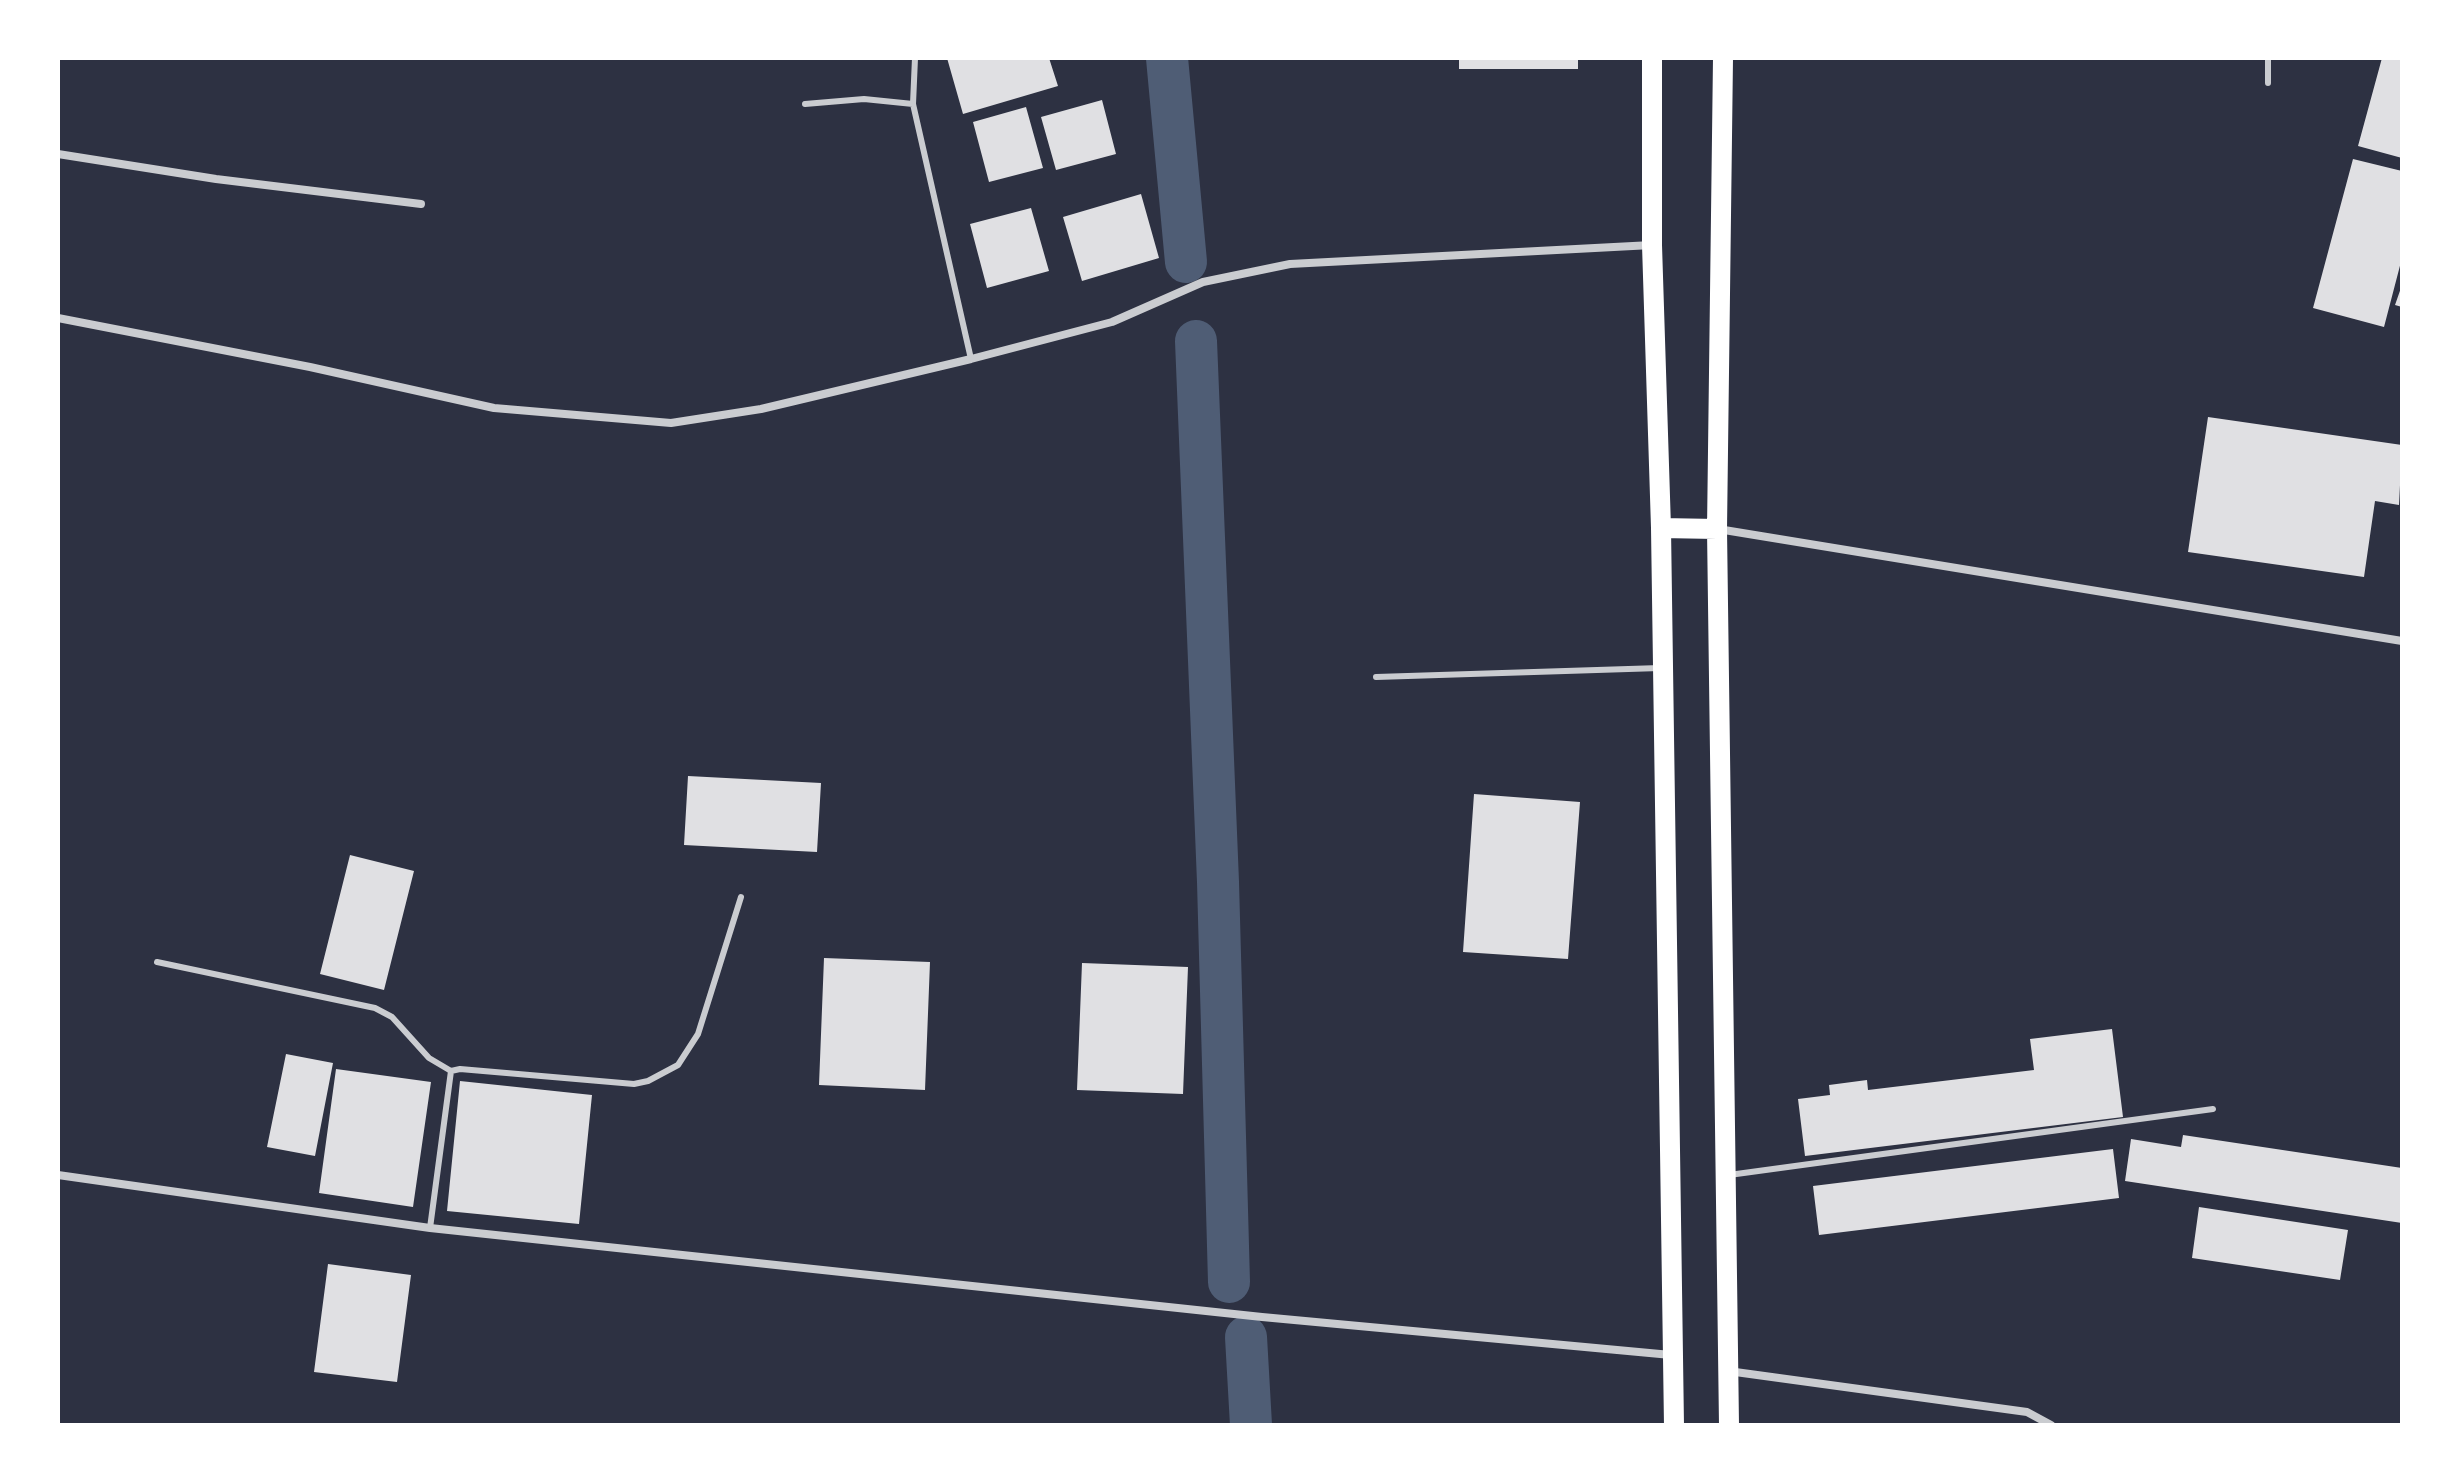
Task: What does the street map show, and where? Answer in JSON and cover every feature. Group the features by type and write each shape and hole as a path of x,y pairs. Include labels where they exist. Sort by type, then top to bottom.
{"main road":[{"path":"1652,58 1652,245 1661,528 1674,1425"},
{"path":"1723,58 1717,529 1729,1425"},
{"path":"1661,528 1717,529"}],"street":[{"path":"58,154 216,179 421,204"},
{"path":"58,318 310,367 494,408 671,423 761,409 971,359 1112,322 1203,282 1290,264 1652,245"},
{"path":"1717,529 2402,641"},
{"path":"58,1175 430,1228 1262,1317 1674,1355"},
{"path":"1728,1371 2027,1412 2051,1425"}],"lane":[{"path":"915,58 913,104 971,359"},
{"path":"2268,58 2268,83"},
{"path":"805,104 864,99 913,104"},
{"path":"1376,677 1662,668"},
{"path":"157,962 375,1008 392,1017 429,1058 451,1071 460,1069 634,1084 664,1074 678,1065 698,1034 741,897"},
{"path":"430,1228 451,1071"},
{"path":"1725,1176 2213,1109"}],"building":[{"path":"947,58 1049,58 1058,86 963,114"},
{"path":"1459,58 1578,58 1578,69 1459,69"},
{"path":"2382,58 2402,58 2402,158 2358,146"},
{"path":"1102,100 1116,154 1056,170 1041,117"},
{"path":"1026,107 1043,168 989,182 973,122"},
{"path":"2353,159 2402,171 2402,258 2384,327 2313,308"},
{"path":"1141,194 1159,258 1082,281 1063,217"},
{"path":"1031,208 1049,271 987,288 970,224"},
{"path":"2402,285 2402,307 2395,305"},
{"path":"2208,417 2402,445 2399,505 2375,501 2364,577 2188,552"},
{"path":"688,776 821,783 817,852 684,845"},
{"path":"1474,794 1580,802 1568,959 1463,952"},
{"path":"350,855 414,871 384,990 320,974"},
{"path":"824,958 930,962 925,1090 819,1085"},
{"path":"1082,963 1188,967 1183,1094 1077,1090"},
{"path":"2112,1029 2123,1117 1805,1156 1798,1099 1830,1095 1829,1085 1867,1080 1868,1090 2034,1070 2030,1039"},
{"path":"286,1054 333,1063 315,1156 267,1147"},
{"path":"336,1069 431,1082 413,1207 319,1193"},
{"path":"460,1081 592,1095 579,1224 447,1211"},
{"path":"2183,1135 2402,1168 2402,1223 2125,1181 2131,1139 2181,1147"},
{"path":"2113,1149 2119,1198 1819,1235 1813,1186"},
{"path":"2199,1207 2348,1230 2340,1280 2192,1258"},
{"path":"328,1264 411,1275 397,1382 314,1372"}],"waterway":[{"path":"1167,58 1186,262"},
{"path":"1196,341 1218,882 1229,1282"},
{"path":"1246,1337 1251,1425"}]}
